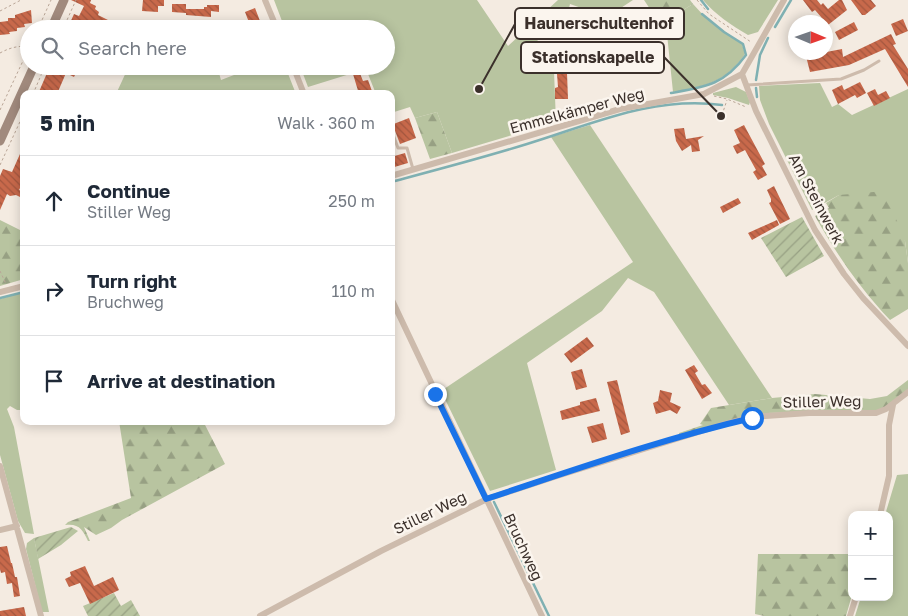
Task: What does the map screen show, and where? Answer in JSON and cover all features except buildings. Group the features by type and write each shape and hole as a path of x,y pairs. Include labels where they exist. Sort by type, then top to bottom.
{"main road":[{"path":"55,20 64,0"},
{"path":"23,90 30,75"},
{"path":"0,141 20,97"}],"street":[{"path":"265,0 273,20"},
{"path":"742,74 784,0"},
{"name":"Am Steinwerk","path":"742,74 756,111 815,230 844,274 863,298 908,346"},
{"name":"Emmelkämper Weg","path":"395,175 620,109 704,94 742,74"},
{"path":"296,75 302,90"},
{"path":"0,292 20,287"},
{"name":"Bruchweg","path":"395,306 542,616"},
{"name":"Stiller Weg","path":"260,616 381,551 486,499 721,425 752,418 809,413 876,413 893,404 908,392"},
{"path":"881,511 889,476 890,425 893,404"},
{"path":"0,466 41,616"},
{"path":"0,530 17,526"},
{"path":"850,616 855,601"}],"lane":[{"path":"747,85 841,79 864,70 879,61"},
{"path":"395,140 398,148 406,148 414,170"}],"path":[{"path":"0,11 21,0"},
{"path":"42,20 51,0"},
{"path":"67,20 76,0"},
{"path":"697,0 708,14 758,47"},
{"path":"0,53 9,48 20,47"},
{"path":"0,110 20,68"},
{"path":"35,90 42,75"},
{"path":"704,94 727,99 756,111"},
{"path":"722,115 727,99"},
{"path":"0,165 20,122"},
{"path":"0,271 8,290"}],"green space":[{"path":"274,0 477,0 508,46 558,0 633,0 607,17 570,4 564,29 542,30 529,61 554,71 556,122 452,153 437,112 415,118 410,107 395,112 395,90 374,90 368,75 395,75 395,20 282,20"},
{"path":"644,0 690,0 693,4 660,24"},
{"path":"703,0 778,0 758,32 748,35 724,19"},
{"path":"693,4 705,17 742,44 745,54 730,71 714,82 673,92 667,34 660,24"},
{"path":"125,75 220,75 221,80 234,75 289,75 294,90 118,90"},
{"path":"303,75 347,75 308,87"},
{"path":"820,83 832,107 838,104 852,115 908,89 908,263 905,241 839,195 812,210 769,124 760,100 759,86"},
{"path":"736,87 746,92 750,102 749,105 713,95 713,93"},
{"path":"437,112 452,153 430,159 415,118"},
{"path":"590,125 772,398 729,405 654,292 628,278 602,311 527,363 556,470 490,491 441,391 633,262 551,137"},
{"path":"885,191 905,241 908,263 908,309 890,320 849,270 815,216 829,208 826,203 839,195"},
{"path":"802,217 824,256 786,277 761,238"},
{"path":"0,220 20,230 20,280 0,286"},
{"path":"20,293 20,410 10,406 7,409 14,427 34,534 25,533 18,521 0,455 0,299"},
{"path":"908,380 908,389 890,405 879,410 768,413 679,435 679,433 703,425 700,424 711,408 772,398 815,394 870,399 887,396"},
{"path":"120,425 205,425 225,464 96,535 84,527 90,541 88,541 77,526 65,525 68,522 131,498"},
{"path":"908,474 908,616 855,616 860,601 893,601 893,511 886,511 897,475"},
{"path":"71,527 78,531 61,545 38,559 34,538"},
{"path":"34,538 49,612 42,612 26,549 27,543"},
{"path":"758,554 848,554 848,601 850,601 846,616 764,616 755,614"},
{"path":"114,593 121,606 131,600 140,616 88,616 83,606"}],"waterway":[{"path":"701,0 708,9"},
{"path":"775,27 791,0"},
{"path":"671,93 694,89 722,79 746,55 743,44 724,32 702,14"},
{"path":"756,80 760,55 768,38"},
{"path":"756,88 757,97"},
{"path":"395,181 510,149 599,120 647,108 671,104 722,105"},
{"path":"0,298 20,293"},
{"path":"494,502 549,616"}],"place":[{"name":"Haunerschultenhof","path":"479,89"},
{"name":"Stationskapelle","path":"721,116"}],"route":[{"path":"435,394 486,499 721,425 752,418"}]}
